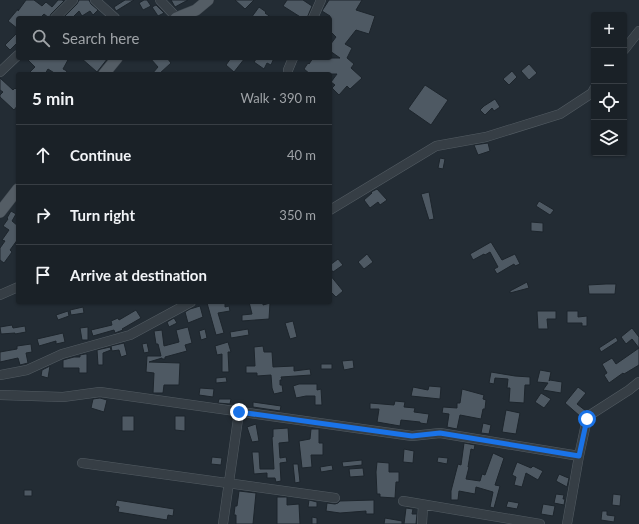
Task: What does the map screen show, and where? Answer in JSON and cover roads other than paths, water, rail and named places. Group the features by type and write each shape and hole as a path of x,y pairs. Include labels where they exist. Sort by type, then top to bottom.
{"main road":[{"path":"181,16 196,10 208,0"},
{"path":"106,72 115,60"},
{"path":"0,212 16,192"}],"street":[{"path":"57,16 73,0"},
{"path":"95,0 113,16"},
{"path":"160,0 174,16"},
{"path":"314,16 321,0"},
{"path":"626,48 639,31"},
{"path":"1,70 16,57"},
{"path":"288,70 292,60"},
{"path":"332,209 436,146 486,137 560,114 591,93"},
{"path":"0,295 16,288"},
{"path":"0,375 27,370 62,354 130,335 187,304"},
{"path":"567,524 587,419 590,415 639,382"},
{"path":"629,390 639,392"},
{"path":"0,395 62,397 100,392 412,436 440,433 579,456"},
{"path":"223,524 239,412"},
{"path":"82,464 335,498"},
{"path":"403,501 540,524"},
{"path":"422,524 423,505"}]}
